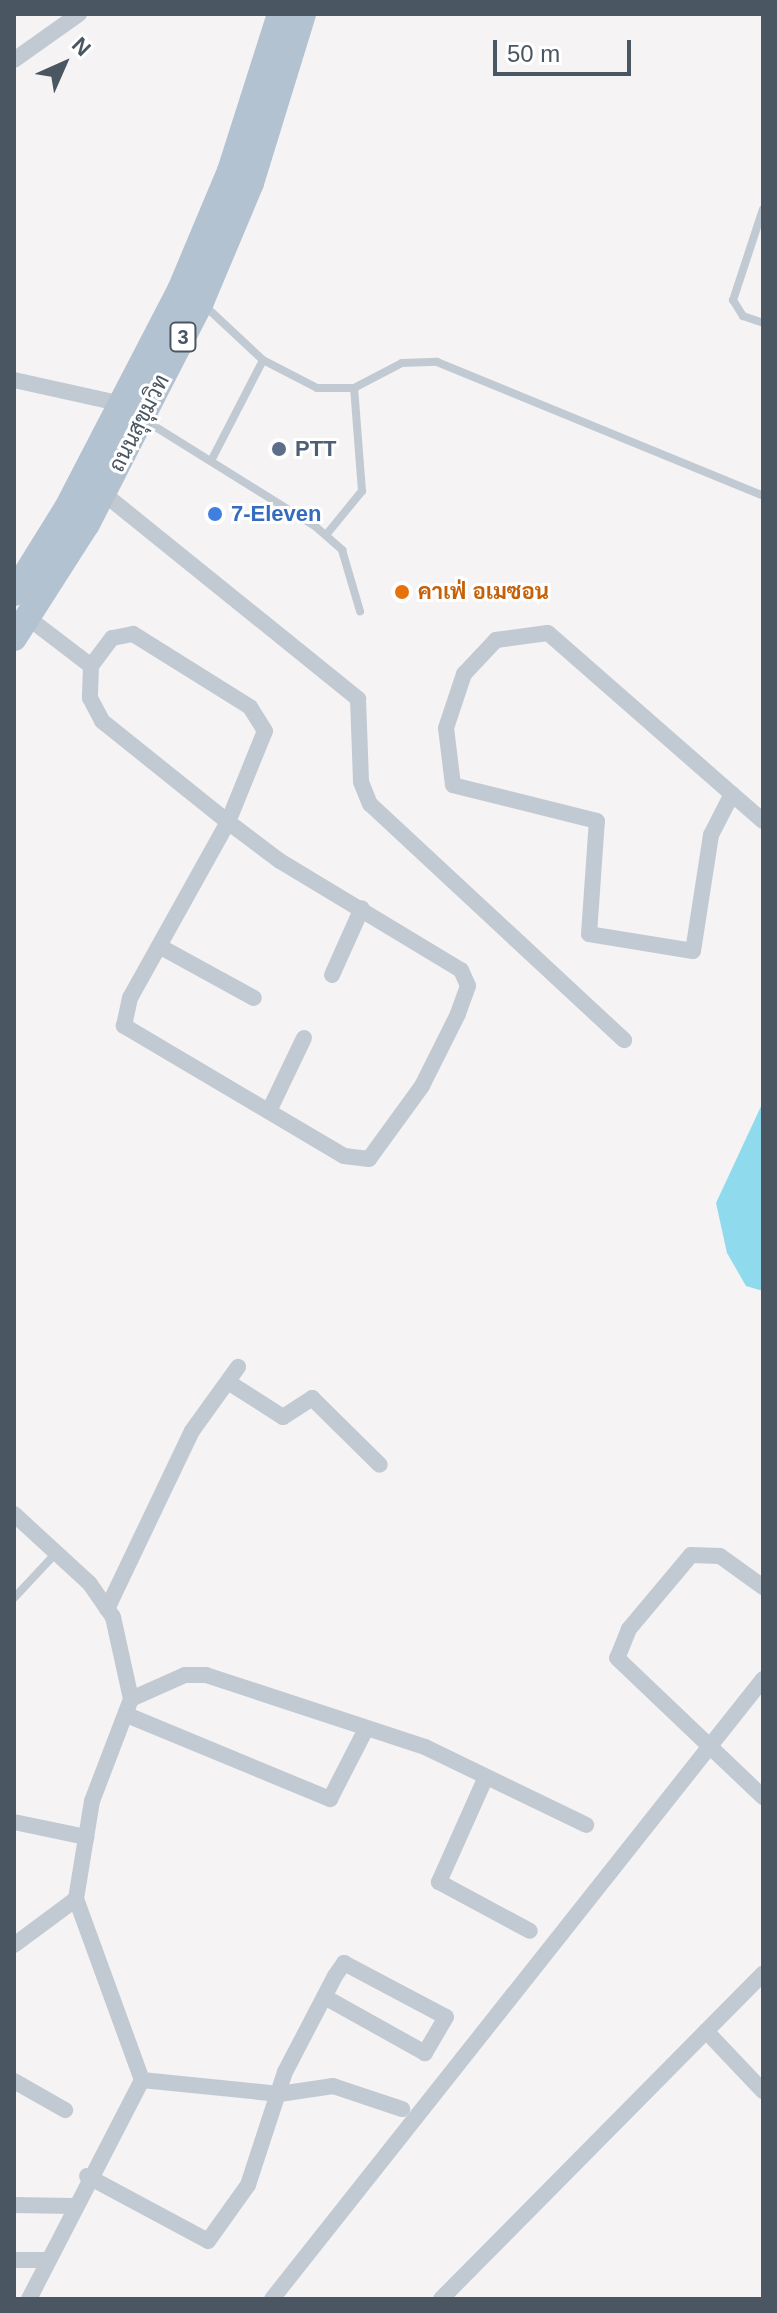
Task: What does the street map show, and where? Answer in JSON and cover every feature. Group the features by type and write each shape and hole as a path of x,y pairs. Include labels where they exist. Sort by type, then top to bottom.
{"main road":[{"name":"ถนนสุขุมวิท","path":"21,628 103,493 132,412 230,171 280,14"},
{"name":"ถนนสุขุมวิท","path":"14,593 201,302 251,183 303,14"}],"street":[{"path":"14,60 79,14"},
{"path":"14,380 132,412"},
{"path":"103,493 358,699 361,782 370,804 624,1040"},
{"path":"21,628 91,666"},
{"path":"732,794 711,835 693,951 589,934 597,821 453,785 446,728 464,674 496,640 548,633 763,821"},
{"path":"91,666 90,698 102,721 228,822 461,970 468,986 458,1014 422,1086 369,1159 344,1156 124,1026 124,1011 228,822 262,743 261,718 133,634 112,638 91,666"},
{"path":"332,975 362,908"},
{"path":"159,946 254,998"},
{"path":"269,1111 304,1038"},
{"path":"107,1609 192,1431 238,1367"},
{"path":"228,1382 283,1417 312,1398 380,1465"},
{"path":"14,1514 56,1552 107,1609 129,1707 92,1801 76,1899 142,2080 87,2176 29,2299"},
{"path":"763,1587 720,1556 691,1555 629,1629 617,1658 763,1797"},
{"path":"129,1707 185,1675 206,1675 453,1758 485,1779 586,1825"},
{"path":"272,2299 763,1679"},
{"path":"129,1707 330,1799 366,1729"},
{"path":"485,1779 439,1882 530,1931"},
{"path":"14,1822 86,1837"},
{"path":"14,1945 76,1899"},
{"path":"87,2176 208,2241 248,2185 279,2094 325,1997 348,1964 446,2017 425,2053 325,1997"},
{"path":"441,2299 763,1974"},
{"path":"706,2031 763,2091"},
{"path":"142,2080 279,2094 333,2086 402,2109"},
{"path":"14,2081 65,2110"},
{"path":"14,2205 72,2206"},
{"path":"14,2260 45,2260"}],"lane":[{"path":"763,209 733,300 743,316 763,323"},
{"path":"201,302 263,360 317,388 354,388 402,363 437,362 763,496"},
{"path":"212,459 263,360"},
{"path":"326,535 362,491 354,388"},
{"path":"132,412 212,459 326,535 342,550 360,611"},
{"path":"14,1598 56,1552"}],"water":[{"path":"763,1102 763,1291 746,1286 727,1253 716,1203"}],"place":[{"name":"PTT","path":"279,449"},
{"name":"7-Eleven","path":"215,514"},
{"name":"คาเฟ่ อเมซอน","path":"402,592"}]}
